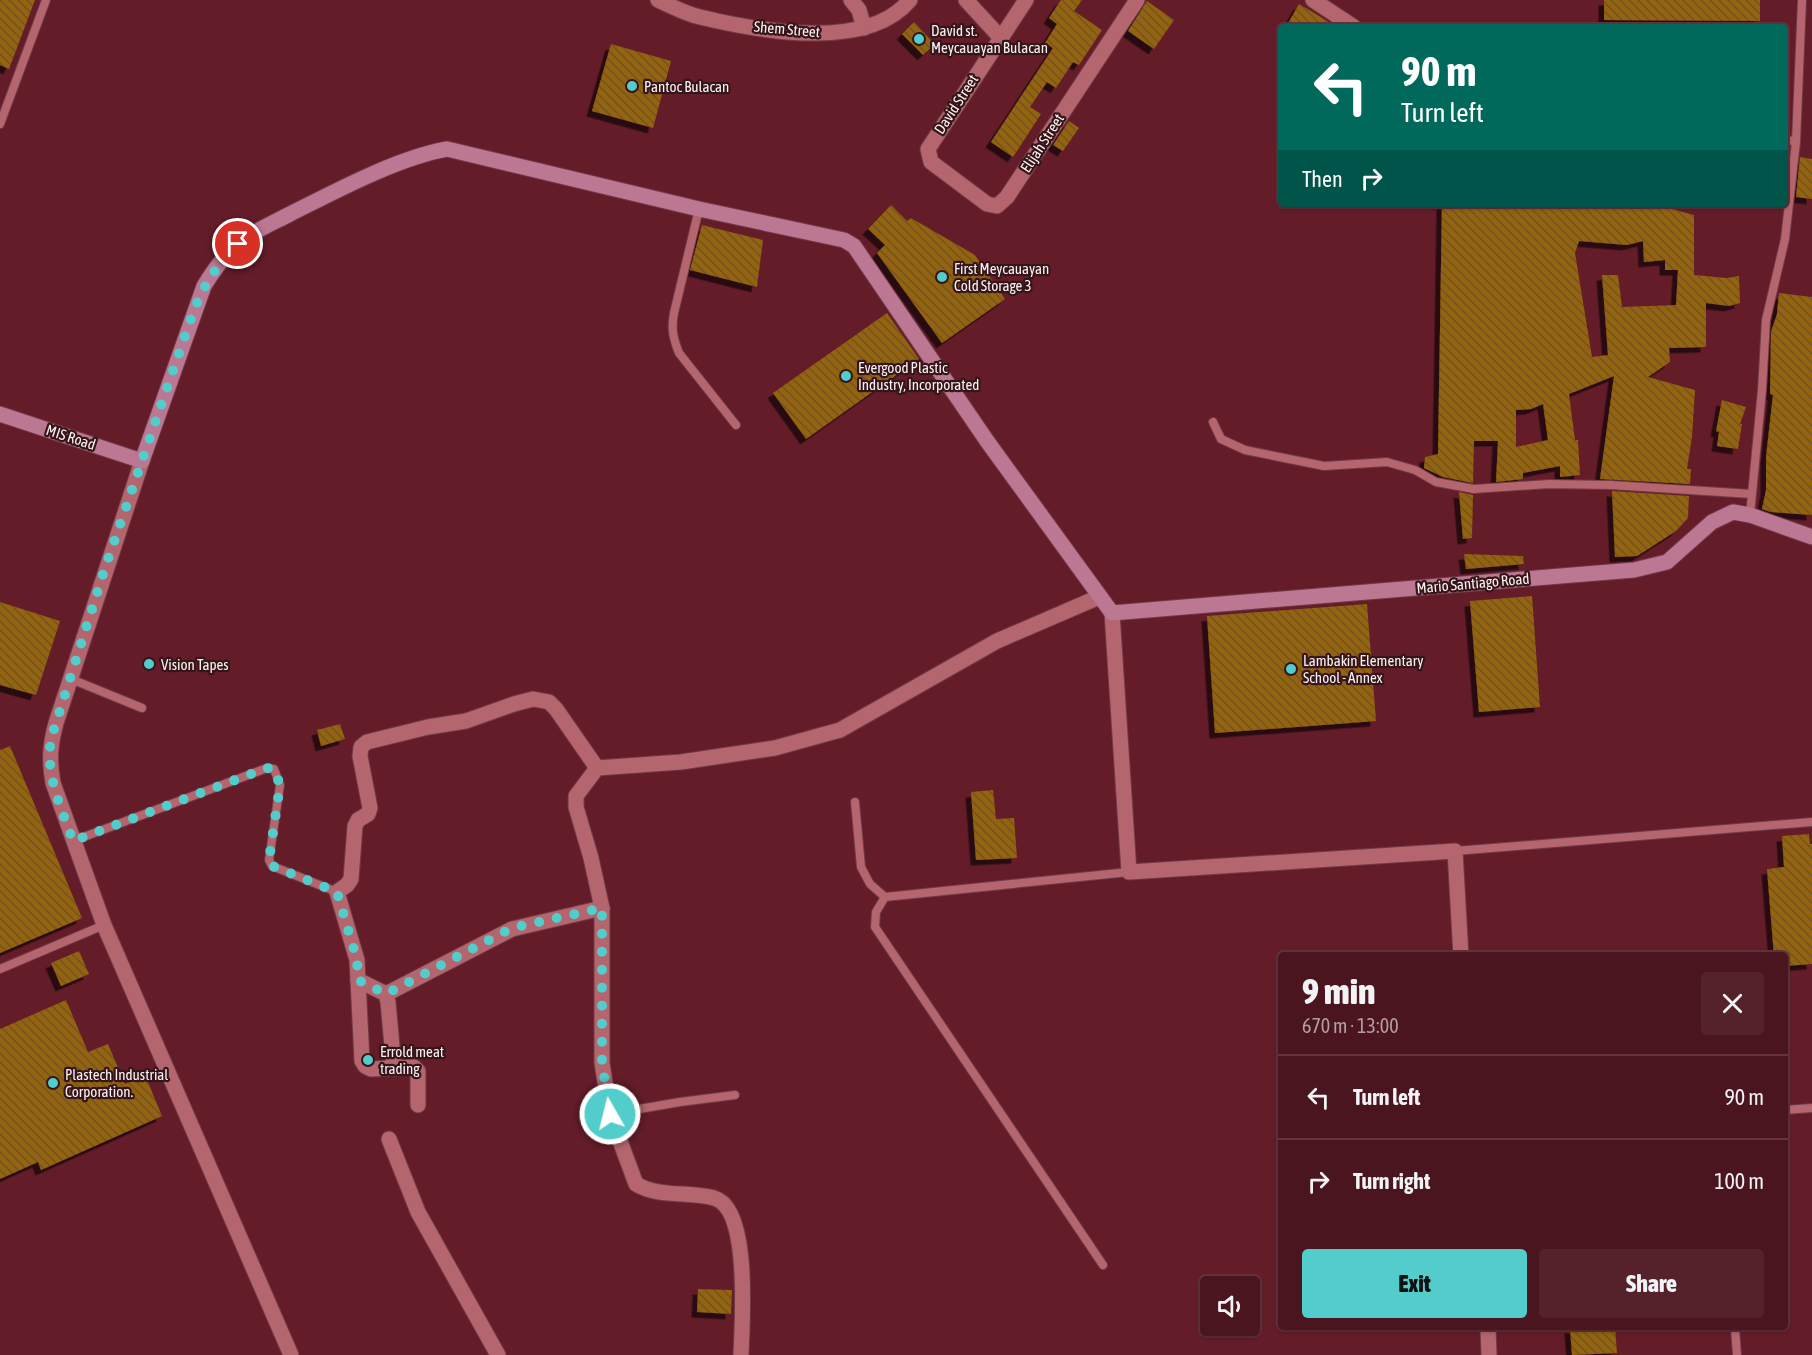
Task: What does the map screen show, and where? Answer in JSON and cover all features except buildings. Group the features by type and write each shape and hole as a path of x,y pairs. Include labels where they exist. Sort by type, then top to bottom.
{"street":[{"name":"Shem Street","path":"658,0 698,17 770,30 811,33 851,32 882,23 900,12 910,0"},
{"path":"851,0 859,10 864,28"},
{"path":"966,0 1000,37"},
{"name":"David Street","path":"928,149 1026,0"},
{"name":"Elijah Street","path":"928,149 931,162 987,204 997,206 1007,197 1137,0"},
{"path":"1313,0 1349,24"},
{"path":"291,1355 104,925 53,783 50,748 105,568 194,310 215,268 251,234 333,192 413,158 447,149 699,209 844,240 854,246 987,441 1112,613 1129,872 1455,851 1461,952"},
{"name":"MIS Road","path":"0,414 142,461"},
{"name":"Mario Santiago Road","path":"1112,613 1634,570 1667,562 1712,522 1733,512 1750,515 1812,537"},
{"path":"741,1355 741,1264 735,1222 729,1208 722,1201 713,1197 654,1191 636,1184 610,1114 602,1063 602,908 591,858 576,807 576,796 597,768 681,762 775,748 840,730 997,641 1099,597"},
{"path":"418,1105 418,1071 414,1067 371,1069 362,1061 357,960 337,892 351,879 355,826 358,820 368,814 370,808 360,756 361,747 367,742 428,727 466,721 533,699 549,702 556,709 597,768"},
{"path":"386,994 512,928 602,908"},
{"path":"358,980 386,994"},
{"path":"386,994 394,1068"},
{"path":"389,1139 411,1190 417,1212 498,1355"},
{"path":"1488,1330 1489,1355"}],"lane":[{"path":"0,124 46,0"},
{"path":"1750,515 1766,320 1785,239 1796,142 1802,0"},
{"path":"1788,140 1796,142"},
{"path":"699,209 674,313 673,340 679,353 736,425"},
{"path":"1213,422 1221,440 1245,450 1324,466 1387,462 1414,470 1443,484 1474,489 1549,484 1611,485 1752,494"},
{"path":"71,679 142,708"},
{"path":"73,841 267,768 274,769 280,785 269,860 272,866 337,892"},
{"path":"855,802 861,867 870,884 885,897 1129,872"},
{"path":"1455,851 1812,822"},
{"path":"885,897 876,912 875,927 1102,1264"},
{"path":"0,969 104,925"},
{"path":"610,1114 680,1101 735,1095"},
{"path":"1788,1110 1812,1108"},
{"path":"1735,1330 1737,1355"}],"place":[{"name":"David st. Meycauayan Bulacan","path":"919,39"},
{"name":"Pantoc Bulacan","path":"632,86"},
{"name":"First Meycauayan Cold Storage 3","path":"942,277"},
{"name":"Evergood Plastic Industry, Incorporated","path":"846,376"},
{"name":"Vision Tapes","path":"149,664"},
{"name":"Lambakin Elementary School - Annex","path":"1291,669"},
{"name":"Errold meat trading","path":"368,1060"},
{"name":"Plastech Industrial Corporation.","path":"53,1083"}],"route":[{"path":"238,244 215,268 194,310 105,568 56,723 50,748 50,766 53,783 73,841 267,768 274,769 280,785 269,860 272,866 337,892 357,960 358,980 386,994 512,928 602,908 602,1063 610,1114"}]}
